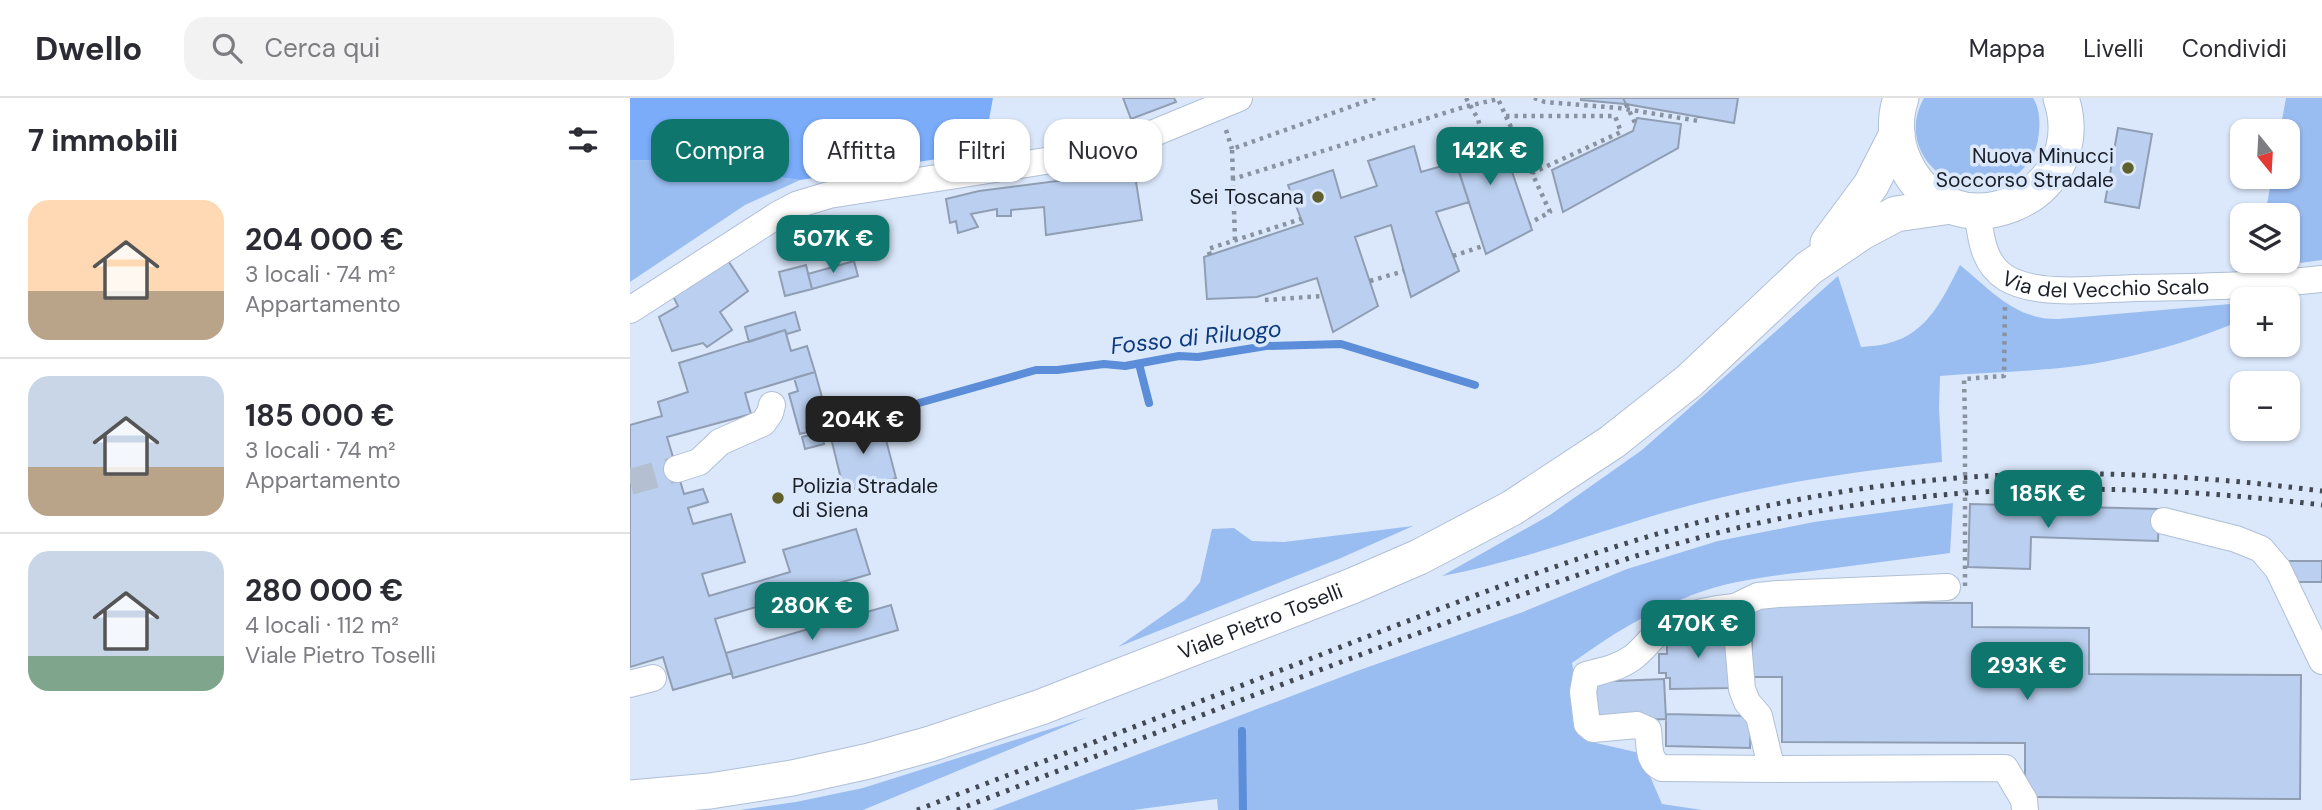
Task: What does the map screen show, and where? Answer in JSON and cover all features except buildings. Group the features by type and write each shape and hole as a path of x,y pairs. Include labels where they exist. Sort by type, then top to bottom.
{"main road":[{"name":"Viale Pietro Toselli","path":"1809,268 1883,219 1896,214 2004,208 2029,196 2049,177 2062,152 2069,107"},
{"name":"Viale Pietro Toselli","path":"630,798 710,791 792,778 869,761 940,741 1041,707 1352,586 1419,557 1512,508 1584,462 1643,419 1713,360 1809,268 1871,185 1895,111"},
{"path":"1895,111 1902,157 1913,178 1930,194 1964,209"}],"street":[{"path":"630,310 779,214 803,202 829,195 1077,156 1154,133 1239,98"},
{"name":"Via del Vecchio Scalo","path":"1964,209 1996,269 2006,277 2032,287 2194,287 2322,279"},
{"path":"677,469 699,461 720,442 763,422 772,405"},
{"path":"2164,522 2236,539 2260,550 2278,569 2322,661"},
{"path":"1956,586 1758,596 1735,607 1719,608 1687,617 1666,625 1632,658 1607,670 1586,674 1583,692 1587,724 1592,729 1637,725 1648,730 1650,756 1655,765 1661,768 2005,768 2024,800 2025,810"},
{"path":"1735,607 1742,689 1747,702 1759,716 1770,762 1776,769"}],"path":[{"path":"1232,149 1375,98"},
{"path":"1466,98 1478,119 1481,131"},
{"path":"1534,98 1545,102 1619,108 1699,121 1699,117"},
{"path":"1233,179 1464,107 1498,99 1550,212 1530,223"},
{"path":"1626,104 1635,124"},
{"path":"1506,116 1615,116 1621,132 1532,173"},
{"path":"1224,126 1232,149 1235,240"},
{"path":"1210,255 1208,249 1301,219"},
{"path":"1453,256 1483,246"},
{"path":"1370,281 1404,271"},
{"path":"1956,586 1965,418 1964,379 2004,376 2006,277"},
{"path":"1265,300 1322,296"}],"shaded area":[{"path":"630,98 993,98 989,119 934,119 934,159 920,162 920,119 803,119 803,180 789,178 789,119 651,119 651,161 630,160"},
{"path":"1924,98 2033,98 2039,113 2039,124 2032,158 2020,172 2000,184 1978,187 1958,184 1940,174 1926,159 1917,141 1916,120"},
{"path":"2286,98 2322,98 2322,260 2300,263 2300,203 2267,203 2270,189 2300,189 2300,119 2282,119"},
{"path":"630,160 651,161 651,182 800,180 745,205 630,282"},
{"path":"1960,265 2005,302 2029,315 2059,319 2230,304 2230,325 2178,343 2092,364 1940,376 1942,462 1759,489 1667,512 1507,561 1442,576 1550,515 1642,450 1838,276 1861,347 1886,344 1903,338 1924,323 1940,302"},
{"path":"1953,503 1950,553 1767,577 1707,590 1645,616 1572,663 1587,741 1640,753 1662,804 1702,810 1218,810 1217,799 1133,810 992,810 1357,671 1523,612 1627,569 1718,541 1814,522"},
{"path":"1413,526 1341,558 1118,647 1185,600 1200,582 1212,529 1234,528 1252,541 1284,542"},
{"path":"1088,717 863,810 740,810 863,788"}],"waterway":[{"name":"Fosso di Riluogo","path":"919,403 1036,370 1104,364 1125,366 1179,356 1198,357 1266,346 1341,344 1475,385"},
{"path":"1139,364 1149,403"},
{"path":"1242,731 1243,810"}],"tunnel":[{"path":"630,482 677,469"}],"railway":[{"path":"917,810 1518,580 1628,543 1739,512 1862,489 1993,476 2124,475 2255,483 2322,491"},
{"path":"957,810 1507,600 1643,554 1736,528 1850,506 1917,497 2052,489 2187,493 2322,505"}],"place":[{"name":"Nuova Minucci Soccorso Stradale","path":"2128,168"},
{"name":"Sei Toscana","path":"1318,197"},
{"name":"Polizia Stradale di Siena","path":"778,498"}]}
